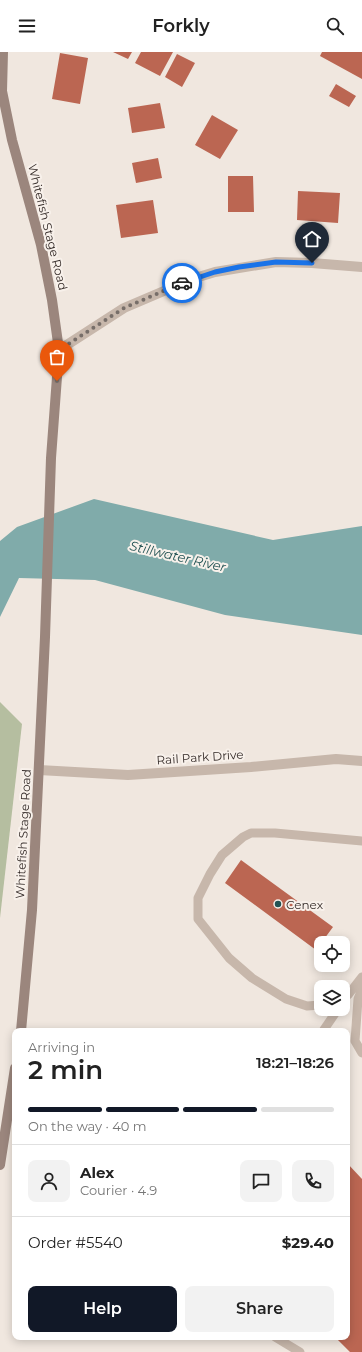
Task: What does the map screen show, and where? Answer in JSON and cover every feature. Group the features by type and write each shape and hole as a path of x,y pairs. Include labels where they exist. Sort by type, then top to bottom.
{"main road":[{"name":"Whitefish Stage Road","path":"3,52 2,91 12,140 41,245 52,300 59,350 51,458 45,637 32,910 21,1028"},
{"path":"0,1165 12,1087"}],"street":[{"path":"59,350 124,308 192,279 215,272 276,262 362,267"},
{"name":"Rail Park Drive","path":"39,770 128,775 251,767 336,759 362,761"}],"lane":[{"path":"314,1006 307,1006 286,999 252,978 229,958 198,919 198,898 210,874 222,855 243,837 251,833 274,833 362,840"},
{"path":"350,992 362,977"},
{"path":"362,988 358,999 355,1041 362,1053"},
{"path":"325,1028 333,1016"},
{"path":"280,1340 300,1352"}],"green space":[{"path":"0,702 22,724 0,918"}],"water":[{"name":"Stillwater River","path":"94,499 273,540 362,526 362,635 225,615 95,580 19,578 0,617 0,541 17,527"}],"building":[{"path":"113,52 132,52 128,59"},
{"path":"141,52 173,52 160,76 135,63"},
{"path":"322,52 362,52 362,79 320,56"},
{"path":"60,53 88,58 80,104 52,99"},
{"path":"177,54 195,63 182,87 165,77"},
{"path":"336,84 356,96 349,107 329,96"},
{"path":"160,103 165,128 132,133 128,108"},
{"path":"212,115 238,130 220,159 195,145"},
{"path":"158,158 162,178 136,183 132,163"},
{"path":"228,176 253,176 254,212 228,212"},
{"path":"298,191 340,193 338,223 297,220"},
{"path":"153,200 158,233 121,238 116,205"},
{"path":"241,860 333,927 326,936 314,936 314,949 225,883"},
{"path":"350,1166 362,1179 362,1352 350,1352 338,1340 350,1340"}],"way so far":[{"path":"57,381 59,350 124,308 182,283"}],"place":[{"name":"Cenex","path":"278,904"}],"route":[{"path":"182,283 215,272 239,267 276,262 312,263"}]}
